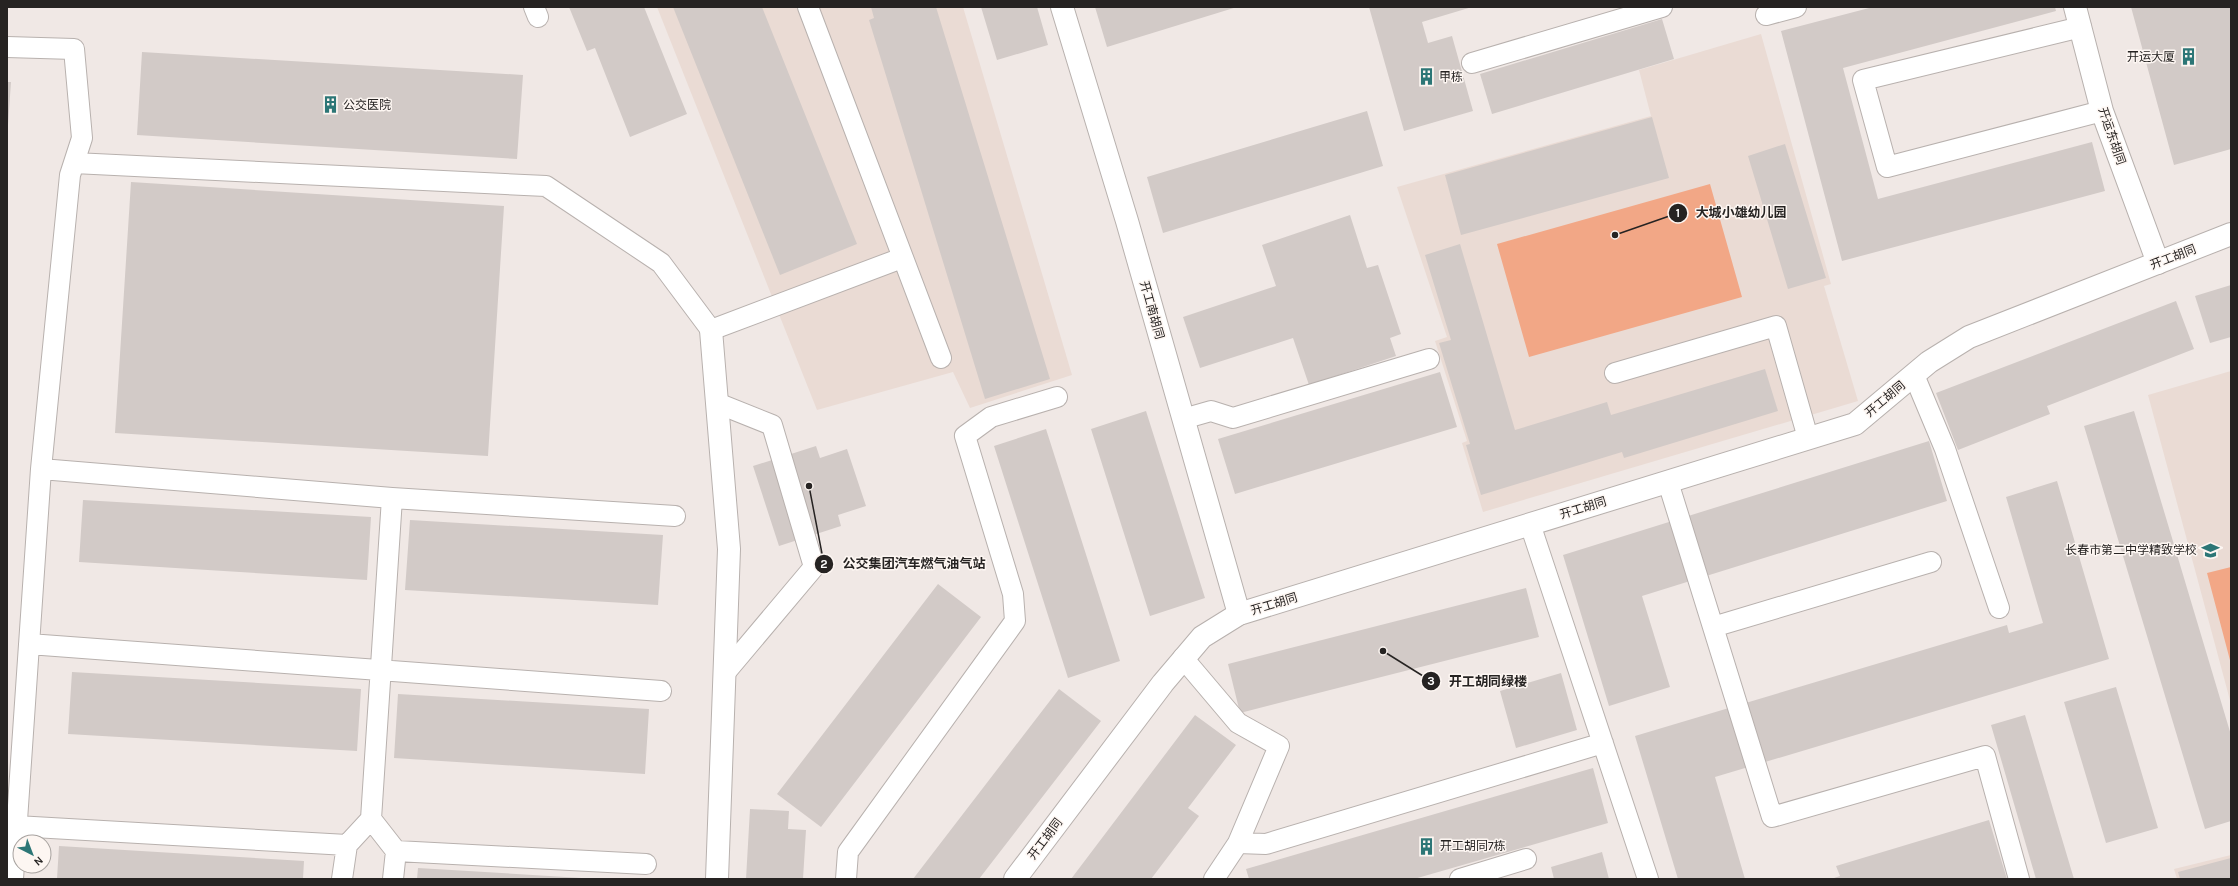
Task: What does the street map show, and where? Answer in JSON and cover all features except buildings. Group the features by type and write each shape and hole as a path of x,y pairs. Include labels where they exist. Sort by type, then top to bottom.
{"street":[{"name":"开工南胡同","path":"1062,7 1127,221 1238,614"},
{"name":"开运东胡同","path":"2078,17 2102,112 2158,263"},
{"name":"开工胡同","path":"1015,879 1162,683 1183,658 1202,637 1238,614 1855,424 1929,362 1969,337 2231,234"},
{"path":"711,330 729,549 717,879"}],"lane":[{"path":"808,7 941,358"},
{"path":"1472,63 1662,7"},
{"path":"1766,15 1796,7"},
{"path":"2078,17 1863,80 1887,167 2102,112"},
{"path":"7,47 74,49 82,138 70,175 41,469 13,879"},
{"path":"74,163 546,186 661,263 711,330 902,258"},
{"path":"1616,374 1776,326 1808,438"},
{"path":"1183,419 1210,410 1233,418 1429,359"},
{"path":"1914,375 1945,449 1999,608"},
{"path":"846,879 848,852 1015,621 1013,594 965,436 991,417 1057,397"},
{"path":"717,403 772,425 814,567 724,674"},
{"path":"41,469 392,498 674,516"},
{"path":"1668,482 1772,818 1985,756 2019,879"},
{"path":"342,879 346,845 370,820 392,498"},
{"path":"1530,524 1648,879"},
{"path":"1714,628 1931,562"},
{"path":"29,644 661,690"},
{"path":"1183,658 1238,723 1279,746 1238,843 1214,879"},
{"path":"1238,843 1266,844 1603,743"},
{"path":"370,820 396,851 393,879"},
{"path":"16,826 346,845"},
{"path":"396,851 646,864"},
{"path":"1460,879 1526,859"}],"shaded area":[{"path":"657,7 963,7 1072,375 970,408 953,372 817,410"},
{"path":"1761,34 1831,284 1824,286 1858,401 1483,512 1462,443 1467,441 1435,341 1447,337 1397,187 1651,116 1639,70"},
{"path":"1710,184 1742,297 1529,357 1497,244"},
{"name":"长春市第二中学精致学校","path":"2231,371 2231,704 2148,395"},
{"path":"2231,567 2231,664 2207,573"},
{"path":"2231,855 2231,879 2177,879 2174,869"}],"place":[{"name":"开运大厦","path":"2188,57"},
{"name":"甲栋","path":"1426,77"},
{"name":"公交医院","path":"330,105"},
{"name":"大城小雄幼儿园","path":"1615,235"},
{"name":"公交集团汽车燃气油气站","path":"809,486"},
{"name":"长春市第二中学精致学校","path":"2210,550"},
{"name":"开工胡同绿楼","path":"1383,651"},
{"name":"开工胡同7栋","path":"1427,846"}]}
